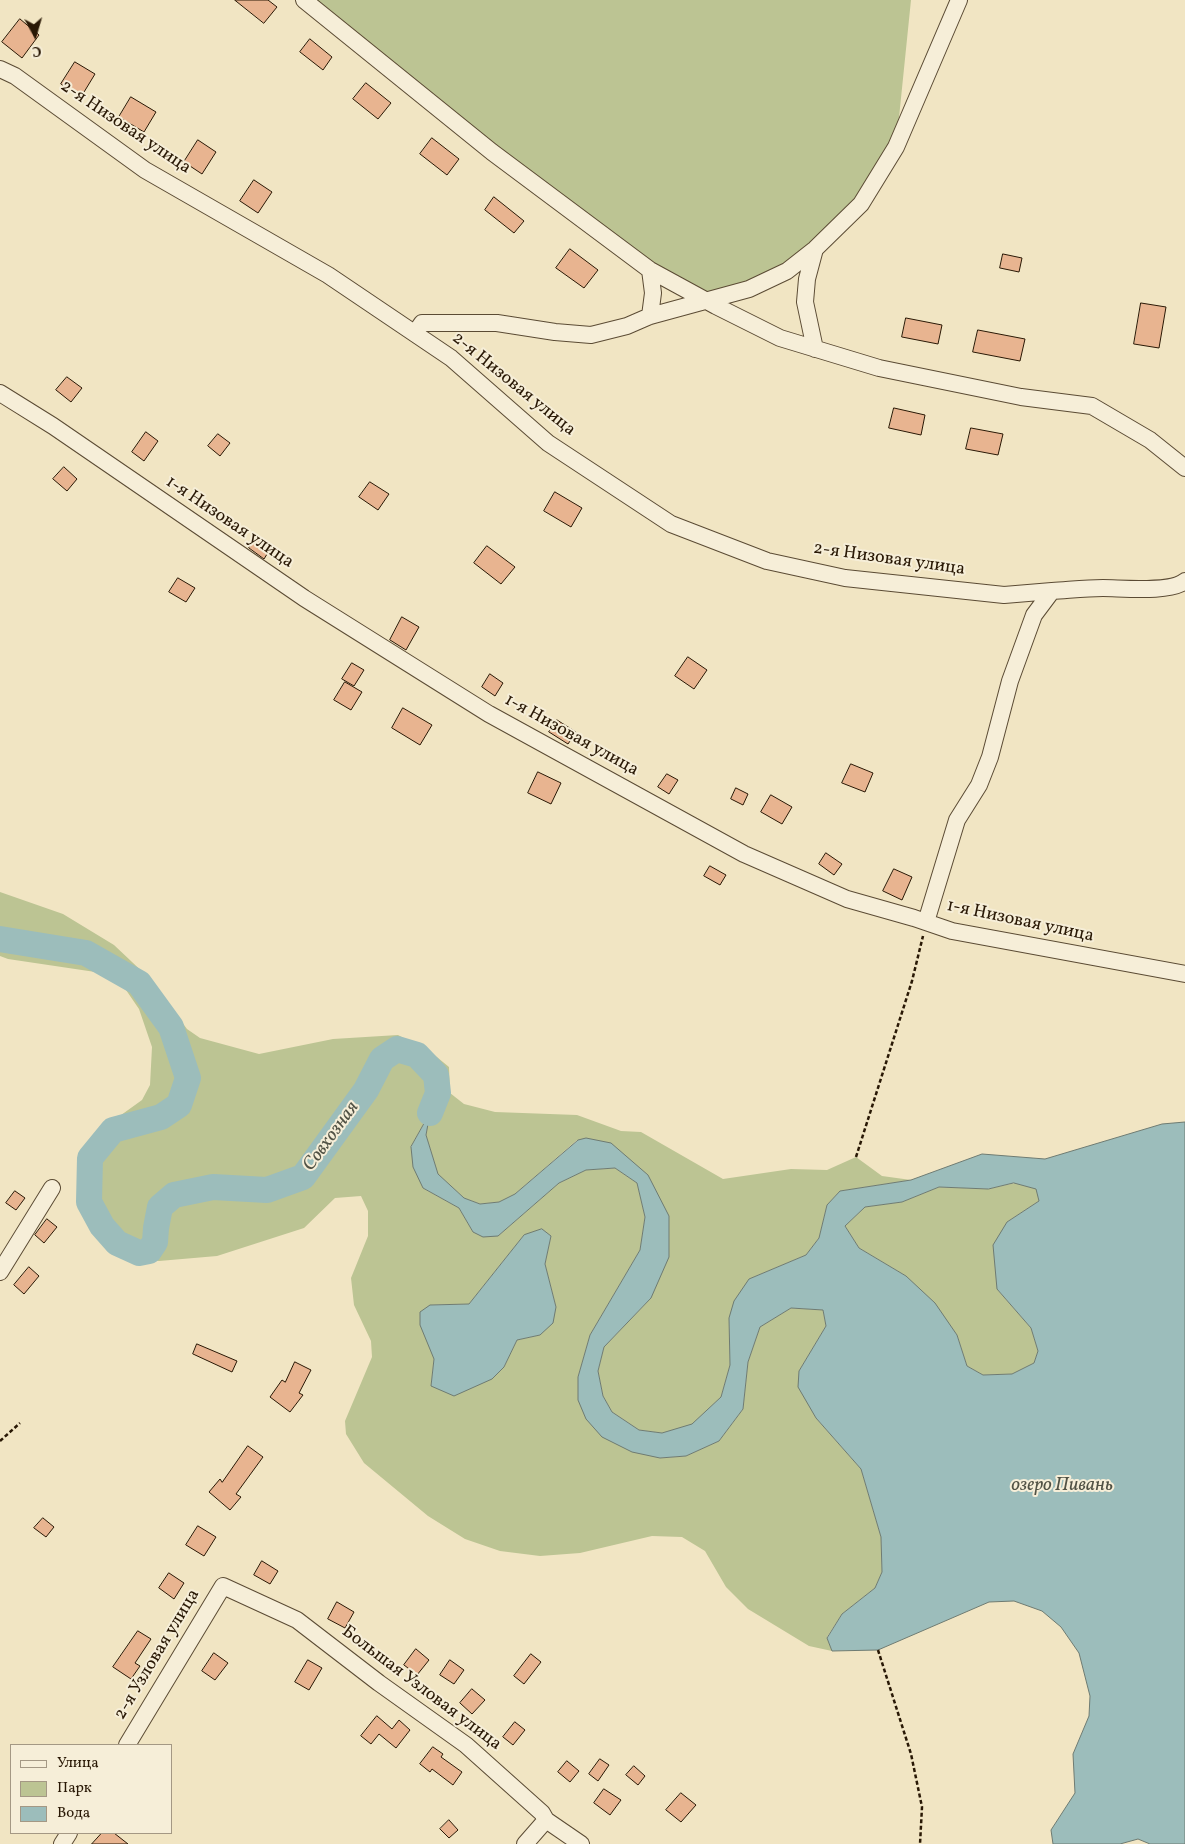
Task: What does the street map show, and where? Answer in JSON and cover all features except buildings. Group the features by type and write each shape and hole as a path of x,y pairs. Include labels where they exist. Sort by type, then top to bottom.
{"street":[{"path":"304,0 492,152 650,270 706,300 780,338 879,368 1021,397 1092,406 1150,440 1185,468"},
{"path":"414,333 422,323 497,323 555,332 591,335 627,326 650,316 749,289 787,272 815,249 860,204 896,147 959,0"},
{"name":"2-я Низовая улица","path":"0,69 15,76 145,170 328,275 451,358 548,443 671,524 767,561 845,578 1004,595 1105,588 1127,590 1159,588 1177,586 1185,581"},
{"path":"815,249 807,279 805,302 815,349"},
{"path":"650,270 653,293 650,316"},
{"name":"1-я Низовая улица","path":"0,393 52,426 304,598 489,714 744,854 847,899 952,931 1185,974"},
{"path":"926,922 957,820 980,785 990,757 1010,681 1034,614 1052,591"},
{"path":"0,1272 52,1188"},
{"name":"2-я Узловая улица","path":"128,1744 223,1586"},
{"name":"Большая Узловая улица","path":"223,1586 297,1620 466,1746 542,1813 546,1820 581,1844"},
{"path":"525,1844 546,1820"}],"path":[{"path":"856,1157 912,981 926,922"},
{"path":"0,1441 20,1423"},
{"path":"878,1650 915,1771 922,1807 920,1844"}],"green space":[{"path":"304,0 911,0 896,147 815,249 706,301 650,270"},
{"path":"0,892 63,914 114,945 149,978 187,1029 200,1038 259,1054 333,1039 398,1035 432,1053 449,1067 450,1093 464,1104 495,1112 577,1115 621,1131 641,1132 723,1179 791,1169 827,1170 856,1157 882,1176 911,1180 840,1191 827,1205 819,1238 806,1255 749,1279 729,1318 730,1365 721,1397 692,1425 662,1433 639,1430 612,1412 603,1396 598,1371 604,1347 651,1298 648,1175 577,1140 515,1194 499,1202 480,1204 464,1198 438,1175 426,1135 429,1114 411,1147 423,1188 459,1208 473,1232 498,1236 559,1183 586,1170 615,1168 637,1183 645,1217 640,1250 590,1335 578,1377 578,1400 660,1458 686,1456 719,1441 743,1409 748,1362 760,1327 791,1308 823,1310 826,1326 799,1371 816,1418 861,1469 881,1537 882,1572 875,1588 842,1614 827,1637 832,1651 809,1646 748,1609 726,1587 705,1551 682,1537 652,1536 580,1553 540,1556 500,1551 465,1539 428,1516 364,1463 346,1434 345,1421 372,1357 371,1341 354,1305 351,1278 368,1236 368,1211 361,1196 335,1198 304,1228 217,1256 159,1261 122,1258 95,1229 84,1200 84,1155 103,1128 142,1100 150,1085 152,1047 139,1009 126,990 102,973 8,959 0,956","holes":["524,1235 551,1236 545,1264 556,1307 540,1335 517,1340 504,1367 431,1386 434,1359 431,1305 469,1304"]},
{"path":"1015,1183 1037,1189 1039,1201 1007,1222 997,1289 1031,1328 1038,1351 1034,1363 1012,1374 983,1375 967,1366 957,1335 906,1276 859,1248 845,1226 865,1207 902,1202 939,1187 988,1189"}],"water":[{"name":"озеро Пивань","path":"430,1113 426,1135 438,1174 464,1198 480,1204 499,1202 515,1194 578,1140 586,1138 611,1143 648,1175 669,1216 669,1257 651,1298 604,1347 598,1371 603,1396 612,1412 639,1430 662,1433 692,1424 721,1397 730,1365 729,1318 734,1301 749,1279 806,1255 819,1238 827,1205 840,1191 911,1180 982,1154 1045,1159 1162,1124 1185,1122 1185,1844 1150,1844 1138,1839 1120,1844 1053,1844 1051,1830 1075,1793 1073,1754 1089,1716 1090,1696 1079,1653 1061,1627 1042,1611 1014,1601 989,1602 878,1650 832,1651 827,1638 842,1614 875,1588 882,1572 881,1537 861,1469 816,1418 798,1387 799,1371 826,1326 823,1310 791,1308 760,1327 748,1362 743,1409 719,1441 686,1456 660,1458 632,1452 602,1437 586,1419 578,1400 578,1377 590,1335 640,1250 645,1217 637,1183 615,1168 586,1170 559,1183 498,1236 483,1237 473,1232 459,1208 423,1188 413,1167 411,1147","holes":["1014,1183 1036,1189 1039,1201 1007,1222 993,1245 997,1289 1031,1328 1038,1351 1034,1363 1012,1374 983,1375 967,1366 957,1335 935,1303 906,1276 859,1248 845,1226 865,1207 902,1202 939,1187 988,1189"]},
{"path":"542,1229 551,1236 545,1264 556,1307 553,1323 540,1335 517,1340 504,1367 492,1379 454,1396 431,1386 434,1359 420,1325 420,1312 430,1305 469,1304 524,1235"}],"waterway":[{"name":"Совхозная","path":"0,939 86,953 139,983 171,1027 188,1078 179,1105 161,1117 113,1130 90,1158 89,1202 102,1226 117,1243 139,1253 149,1251 155,1242 160,1207 174,1195 213,1187 267,1190 303,1177 366,1090 382,1059 397,1049 417,1055 436,1075 438,1093 430,1113"}]}
